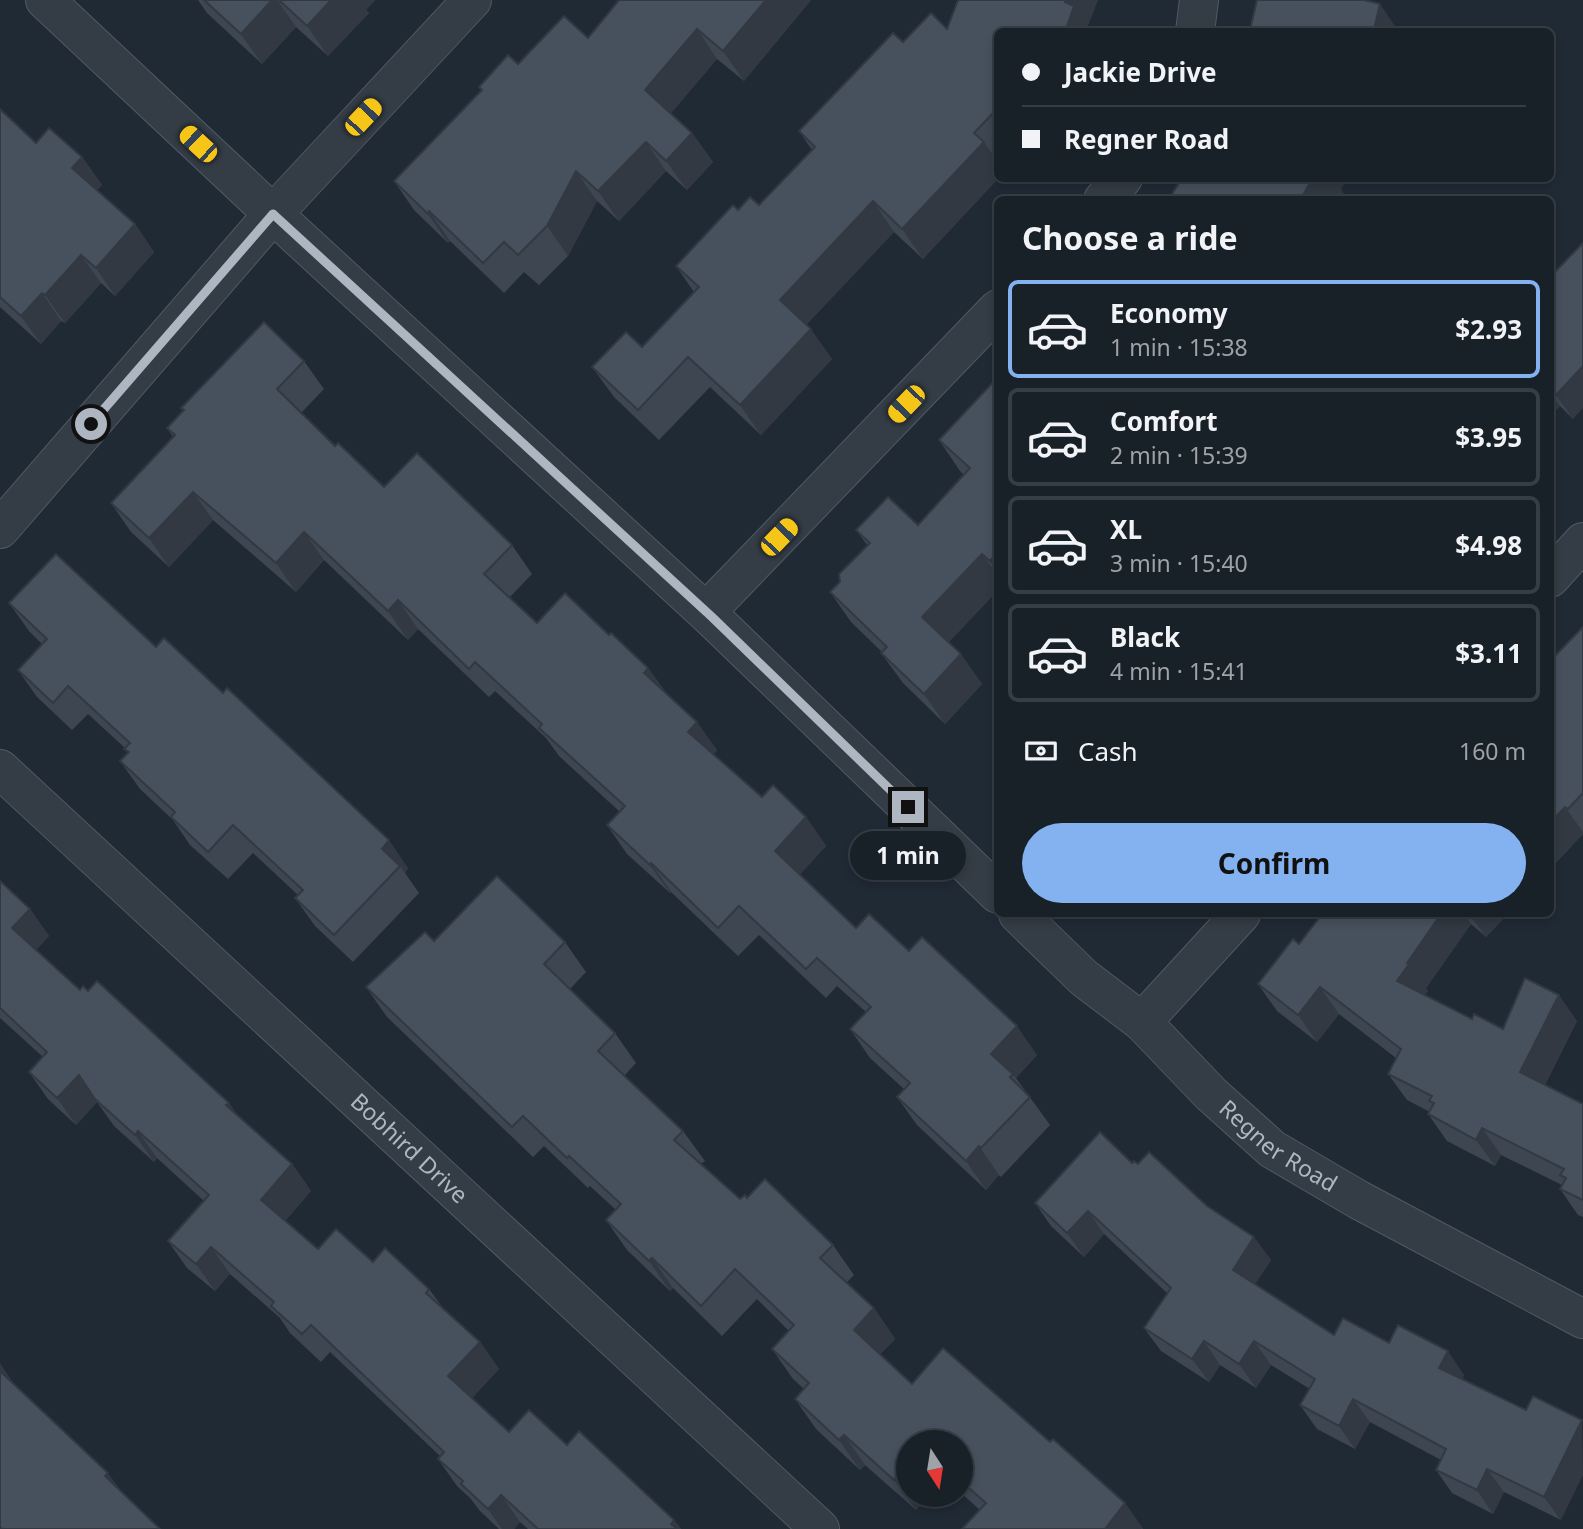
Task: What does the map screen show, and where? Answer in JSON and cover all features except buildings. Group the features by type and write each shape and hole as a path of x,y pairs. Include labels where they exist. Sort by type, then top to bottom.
{"street":[{"path":"45,0 273,214 706,612 994,890"},
{"path":"0,529 273,214 472,0"},
{"path":"1196,28 1199,0"},
{"path":"1107,196 1119,182"},
{"path":"706,612 994,313"},
{"path":"1554,574 1583,542"},
{"name":"Bobhird Drive","path":"0,769 820,1529"},
{"name":"Regner Road","path":"1021,917 1084,978 1142,1022 1211,1094 1272,1149 1359,1200 1583,1319"},
{"path":"1142,1022 1238,917"}],"route":[{"path":"91,424 273,214 712,617 908,807"}]}
